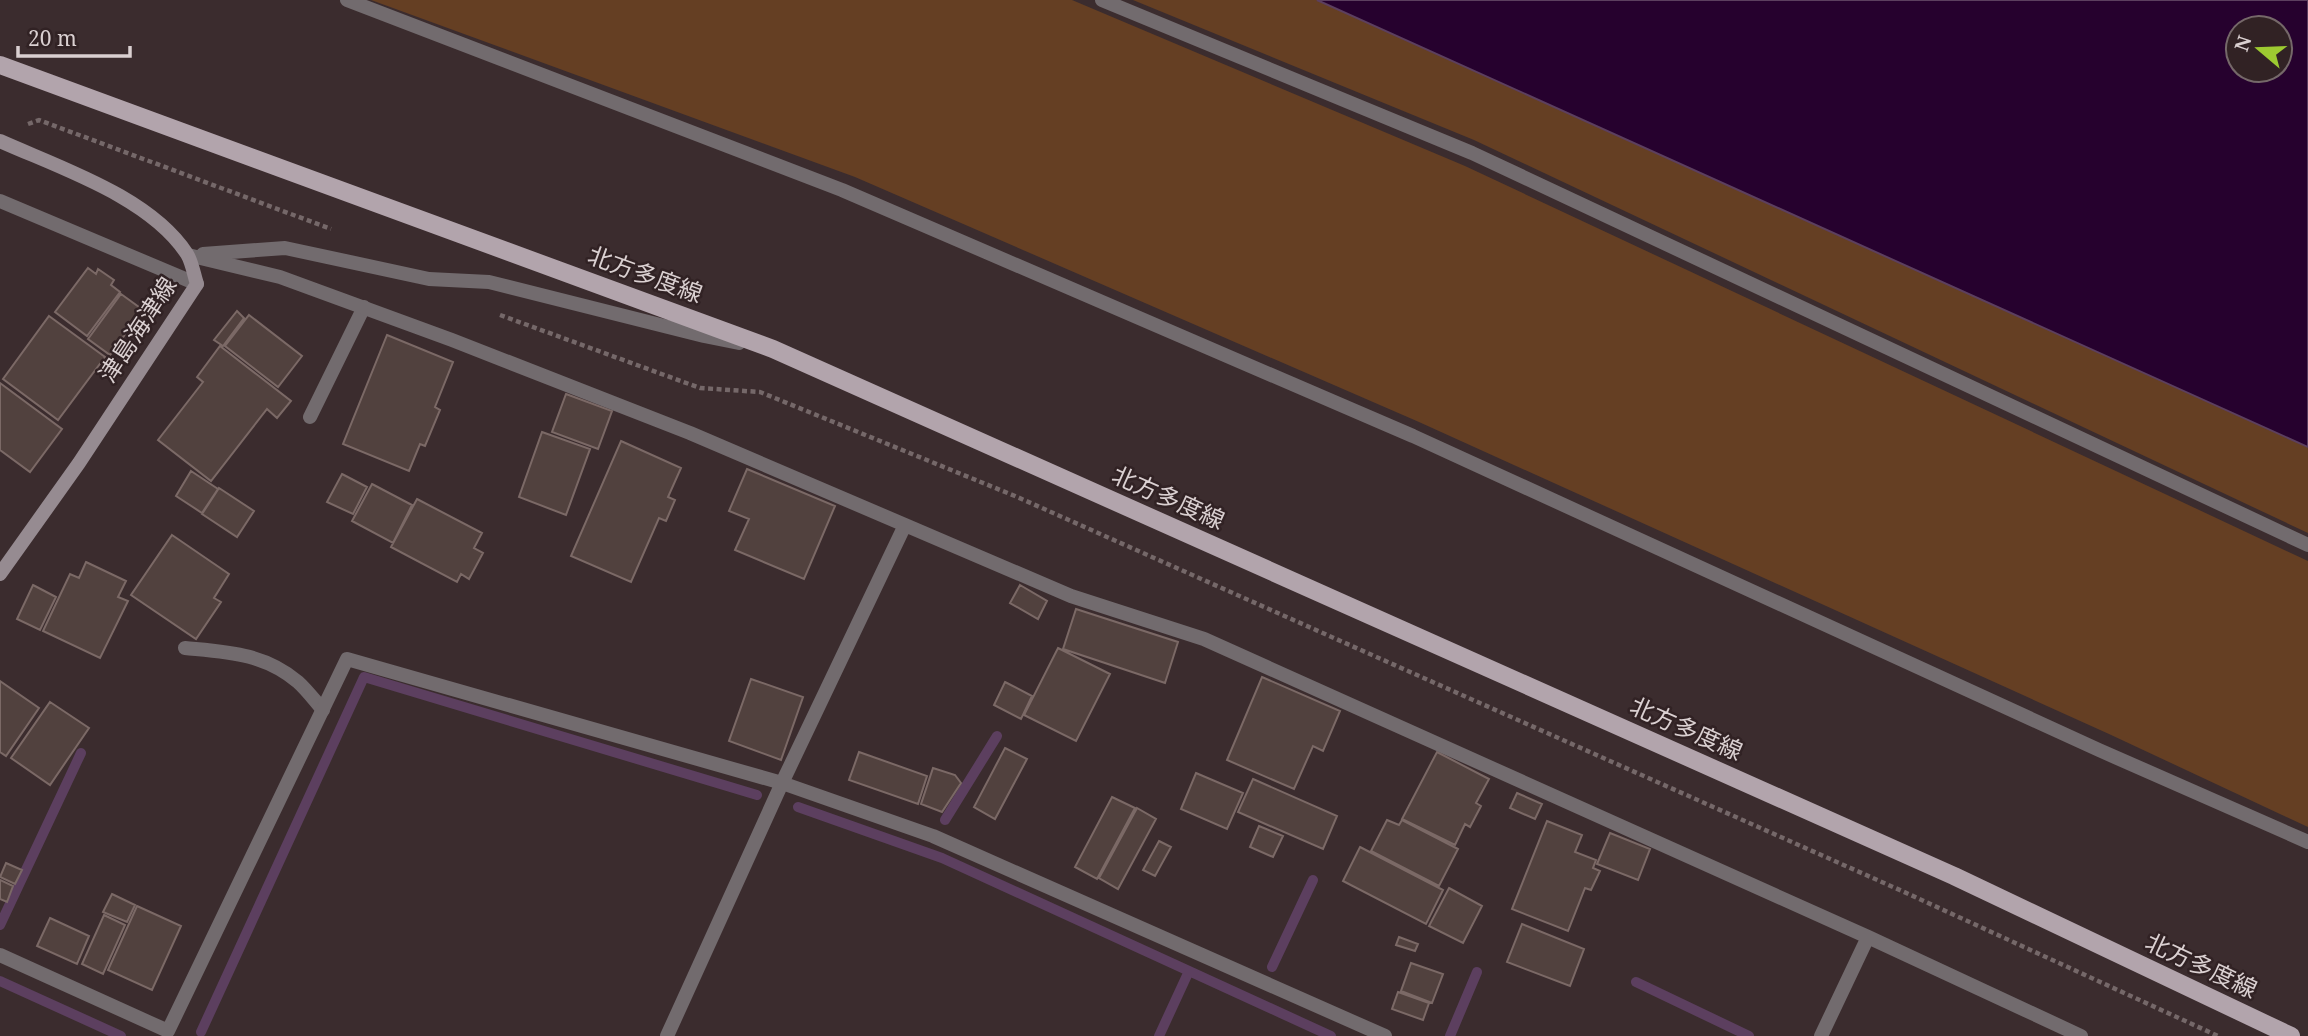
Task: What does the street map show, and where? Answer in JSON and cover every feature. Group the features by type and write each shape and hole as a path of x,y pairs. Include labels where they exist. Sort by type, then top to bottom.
{"main road":[{"name":"北方多度線","path":"0,65 773,349 1954,876 2291,1036"},
{"name":"津島海津線","path":"0,141 122,197 162,225 188,255 197,284 79,463 0,573"}],"street":[{"path":"347,0 868,201 1413,436 2086,744 2308,842"},
{"path":"1102,0 1472,153 2308,545"},
{"path":"0,201 197,284"},
{"path":"188,255 285,248 429,279 489,282 704,337 773,349"},
{"path":"188,255 279,276 364,307 690,433 1072,596 1203,639 1868,936 2081,1036"},
{"path":"310,417 364,307"},
{"path":"667,1036 782,783 905,525"},
{"path":"184,648 245,654 276,666 299,682 323,710"},
{"path":"0,955 168,1031 347,659 782,783 933,836 1385,1036"},
{"path":"1821,1036 1868,936"},
{"path":"172,1022 181,1036"}],"path":[{"path":"26,124 39,120 340,232"},
{"path":"494,312 700,388 760,391 1015,496 1852,868 2218,1036"}],"shaded area":[{"path":"371,0 1072,0 1465,166 2308,561 2308,827 2109,734 1419,422 855,177"},
{"path":"1133,0 1317,0 2308,447 2308,533 1474,140"},
{"path":"1317,0 2308,0 2308,447"}],"building":[{"path":"88,268 96,274 98,269 114,280 111,285 120,292 87,336 55,312"},
{"path":"121,294 143,310 110,355 88,339"},
{"path":"237,311 244,318 223,346 214,340"},
{"path":"249,315 302,356 278,387 225,346"},
{"path":"49,316 105,357 58,420 3,379"},
{"path":"387,335 453,362 435,407 440,410 425,446 420,444 409,471 343,444"},
{"path":"220,346 291,401 277,418 267,409 211,481 158,440 203,382 197,377"},
{"path":"0,383 62,429 30,472 0,450"},
{"path":"566,394 612,411 598,449 552,432"},
{"path":"542,432 590,449 566,515 519,497"},
{"path":"621,441 681,468 668,497 675,500 666,521 659,518 631,582 571,556"},
{"path":"747,469 835,506 804,579 735,550 749,519 729,511"},
{"path":"191,471 218,489 202,513 176,496"},
{"path":"342,474 367,487 353,514 327,502"},
{"path":"372,484 412,505 393,543 352,521"},
{"path":"219,488 254,511 237,537 202,514"},
{"path":"417,499 482,533 474,548 483,553 469,579 461,574 457,582 391,547"},
{"path":"172,535 229,574 214,598 221,602 196,639 131,595"},
{"path":"86,562 126,581 118,597 128,601 100,658 43,631 70,574 79,578"},
{"path":"33,585 56,597 40,630 17,619"},
{"path":"1020,585 1047,601 1038,619 1010,603"},
{"path":"1076,609 1178,642 1165,683 1063,649"},
{"path":"1058,648 1110,674 1076,741 1024,715"},
{"path":"1262,677 1340,711 1323,751 1313,746 1294,789 1227,760"},
{"path":"751,679 803,697 781,760 729,741"},
{"path":"0,681 39,708 6,756 0,752"},
{"path":"1005,682 1032,696 1021,719 994,705"},
{"path":"50,702 89,728 50,785 11,758"},
{"path":"1005,748 1027,759 995,819 974,807"},
{"path":"859,752 927,776 918,804 849,780"},
{"path":"1437,752 1489,779 1476,803 1481,806 1470,827 1465,824 1455,845 1402,819"},
{"path":"933,768 955,775 961,783 942,812 921,804"},
{"path":"1196,773 1243,793 1227,829 1181,809"},
{"path":"1253,779 1337,816 1323,849 1238,812"},
{"path":"1517,793 1542,804 1535,819 1510,808"},
{"path":"1112,797 1135,808 1097,879 1075,867"},
{"path":"1137,808 1156,819 1118,889 1099,878"},
{"path":"1387,820 1399,825 1402,820 1458,849 1439,886 1371,851"},
{"path":"1547,821 1582,835 1575,852 1596,860 1593,868 1600,871 1591,890 1585,888 1568,931 1512,909"},
{"path":"1259,826 1283,836 1273,857 1250,847"},
{"path":"1610,833 1650,849 1638,880 1597,864"},
{"path":"1159,841 1171,847 1155,876 1143,870"},
{"path":"1360,847 1443,890 1426,924 1343,881"},
{"path":"6,863 22,870 15,884 0,877"},
{"path":"0,880 13,886 7,902 0,899"},
{"path":"1449,888 1482,906 1463,943 1429,926"},
{"path":"112,894 135,905 127,922 103,912"},
{"path":"137,906 181,926 152,990 108,970"},
{"path":"104,915 125,925 103,974 82,964"},
{"path":"50,918 89,936 77,964 37,946"},
{"path":"1522,924 1584,949 1570,986 1507,962"},
{"path":"1399,937 1418,944 1415,951 1396,945"},
{"path":"1411,963 1443,974 1432,1003 1401,991"},
{"path":"1398,992 1429,1003 1423,1020 1392,1009"}],"waterway":[{"path":"201,1032 364,677 757,795"},
{"path":"945,820 997,736"},
{"path":"0,925 81,753"},
{"path":"798,807 942,858 1331,1036"},
{"path":"1272,967 1313,880"},
{"path":"1159,1036 1189,971"},
{"path":"1450,1036 1477,972"},
{"path":"0,981 121,1036"},
{"path":"1636,982 1749,1036"}]}
